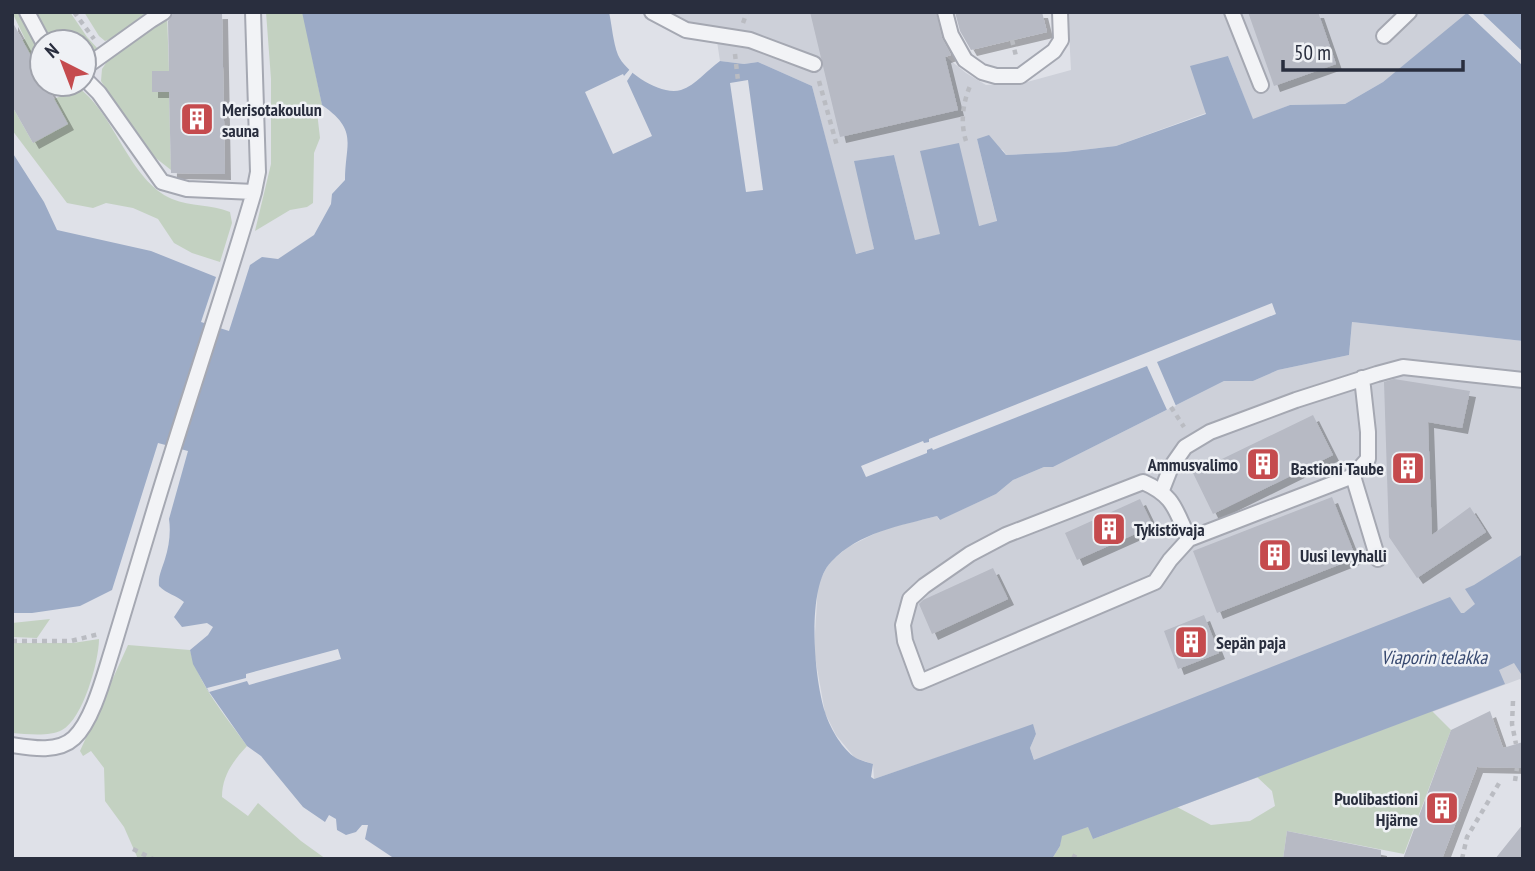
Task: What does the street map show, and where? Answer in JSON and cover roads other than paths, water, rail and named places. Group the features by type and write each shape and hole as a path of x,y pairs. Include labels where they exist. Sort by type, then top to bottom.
{"lane":[{"path":"27,12 36,28"},
{"path":"98,58 164,12"},
{"path":"12,746 60,747 73,739 93,706 117,634 254,192 258,172 253,12"},
{"path":"652,12 686,30 750,40 814,64"},
{"path":"945,12 951,35 965,60 982,72 996,76 1020,76 1054,51 1061,40 1060,12"},
{"path":"1232,12 1261,85"},
{"path":"1384,36 1409,12"},
{"path":"98,92 162,182 187,189 254,192"},
{"path":"1162,490 1171,467 1185,447 1210,432 1362,378 1403,366 1523,380"},
{"path":"1189,539 1168,496 1162,490 1143,482 1006,535 970,554 910,599 903,625 905,641 920,682 1155,582 1189,539 1353,476 1368,459 1362,378"},
{"path":"1353,476 1378,559"}],"water":[{"name":"Viaporin telakka","path":"302,12 609,12 615,45 622,62 645,82 673,91 692,85 720,61 744,64 758,62 812,86 856,254 874,249 854,161 894,155 915,240 940,234 920,151 959,143 979,226 997,221 977,139 989,135 1006,155 1116,146 1206,114 1190,66 1228,56 1253,119 1290,105 1345,104 1383,82 1468,12 1523,12 1523,341 1352,322 1349,355 1278,370 1253,381 1224,381 1053,467 1044,467 1013,480 996,494 940,520 937,516 895,527 854,544 831,562 823,574 818,591 814,634 818,678 827,718 836,736 849,752 857,759 873,764 871,777 874,779 1033,724 1036,734 1030,748 1034,760 1450,597 1461,613 1464,613 1475,604 1465,589 1523,554 1523,677 1514,663 1499,670 1505,684 1093,839 1088,827 1062,836 1060,846 1052,859 395,859 365,839 368,825 362,825 356,832 346,835 337,830 336,819 329,815 325,822 303,807 261,756 247,746 193,664 190,650 208,635 213,627 207,623 182,627 174,617 184,602 159,586 169,544 169,519 188,451 158,443 112,590 80,606 12,613 12,152 44,202 57,230 151,251 216,277 201,322 229,331 250,265 262,257 278,259 314,235 331,204 332,194 345,180 346,130 334,114 322,105"}],"place":[{"name":"Merisotakoulun sauna","path":"197,119"},
{"name":"Ammusvalimo","path":"1263,464"},
{"name":"Bastioni Taube","path":"1408,468"},
{"name":"Tykistövaja","path":"1109,529"},
{"name":"Uusi levyhalli","path":"1275,555"},
{"name":"Sepän paja","path":"1191,642"},
{"name":"Puolibastioni Hjärne","path":"1442,808"}]}
